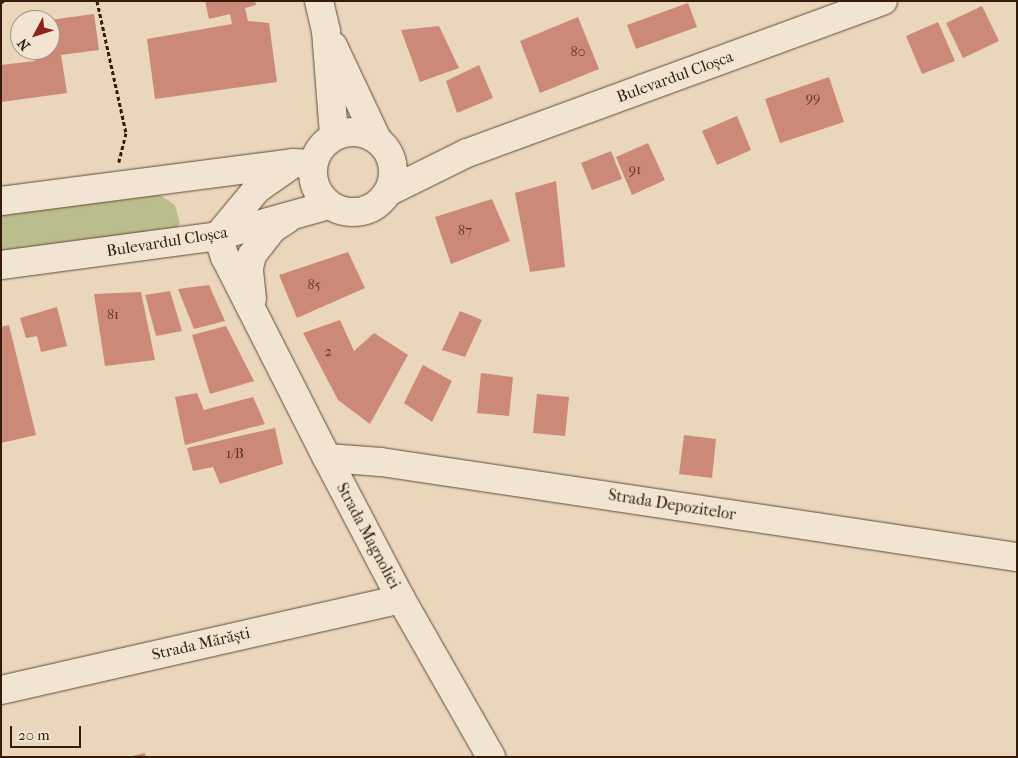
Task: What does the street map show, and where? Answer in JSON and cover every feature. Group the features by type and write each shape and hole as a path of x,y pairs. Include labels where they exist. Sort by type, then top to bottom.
{"main road":[{"path":"218,236 257,189 303,164 326,141 334,136 326,31 319,1"},
{"name":"Bulevardul Cloșca","path":"1,265 218,236 293,216 329,204 341,211 368,210 388,192 468,153 883,1"},
{"path":"326,31 394,169 388,192"},
{"name":"Bulevardul Cloșca","path":"334,136 356,131 383,145 423,157 468,153"},
{"path":"1,201 303,164"},
{"path":"303,164 314,181 319,194 329,204"},
{"name":"Strada Magnoliei","path":"254,311 249,283 252,255 272,229 293,216"},
{"name":"Strada Magnoliei","path":"218,236 225,257 401,598 491,757"},
{"name":"Strada Depozitelor","path":"328,458 391,463 1017,557"},
{"name":"Strada Mărăști","path":"1,690 401,598"}],"path":[{"path":"97,1 126,133"}],"green space":[{"path":"160,195 175,205 180,224 168,237 1,255 1,215"}],"building":[{"path":"205,1 255,1 256,5 245,8 248,21 269,23 277,82 155,99 147,39 232,24 230,14 209,19"},
{"path":"688,3 697,27 636,49 627,25"},
{"path":"982,6 999,41 963,58 946,23"},
{"path":"94,14 99,50 61,55 67,93 1,102 1,65 35,60 60,60 60,19"},
{"path":"578,17 599,69 540,93 520,41"},
{"path":"938,22 955,61 922,74 906,36"},
{"path":"439,26 459,68 420,82 401,30"},
{"path":"479,65 493,98 457,113 446,81"},
{"path":"829,77 844,122 780,143 765,99"},
{"path":"737,116 751,150 717,165 702,131"},
{"path":"648,143 665,180 632,195 616,157"},
{"path":"611,151 622,179 592,190 581,163"},
{"path":"556,181 565,267 530,272 515,193"},
{"path":"492,199 510,241 451,264 435,217"},
{"path":"348,252 365,288 297,318 279,275"},
{"path":"209,285 225,321 194,329 178,289"},
{"path":"170,291 182,331 156,336 145,295"},
{"path":"141,292 155,360 105,366 94,294"},
{"path":"57,307 67,346 41,352 37,336 26,338 20,318"},
{"path":"460,311 482,320 465,357 442,350"},
{"path":"340,320 354,351 374,333 408,355 370,424 338,400 303,333"},
{"path":"9,325 36,435 1,443 1,327"},
{"path":"226,326 254,381 210,394 192,335"},
{"path":"423,365 452,381 432,422 404,403"},
{"path":"481,373 513,377 509,416 477,413"},
{"path":"197,393 204,410 253,397 265,424 185,445 175,397"},
{"path":"537,394 569,397 565,436 533,433"},
{"path":"275,428 283,464 220,484 213,467 193,471 187,448"},
{"path":"684,435 716,439 712,478 679,474"},
{"path":"145,753 146,757 132,757 132,756"}]}
